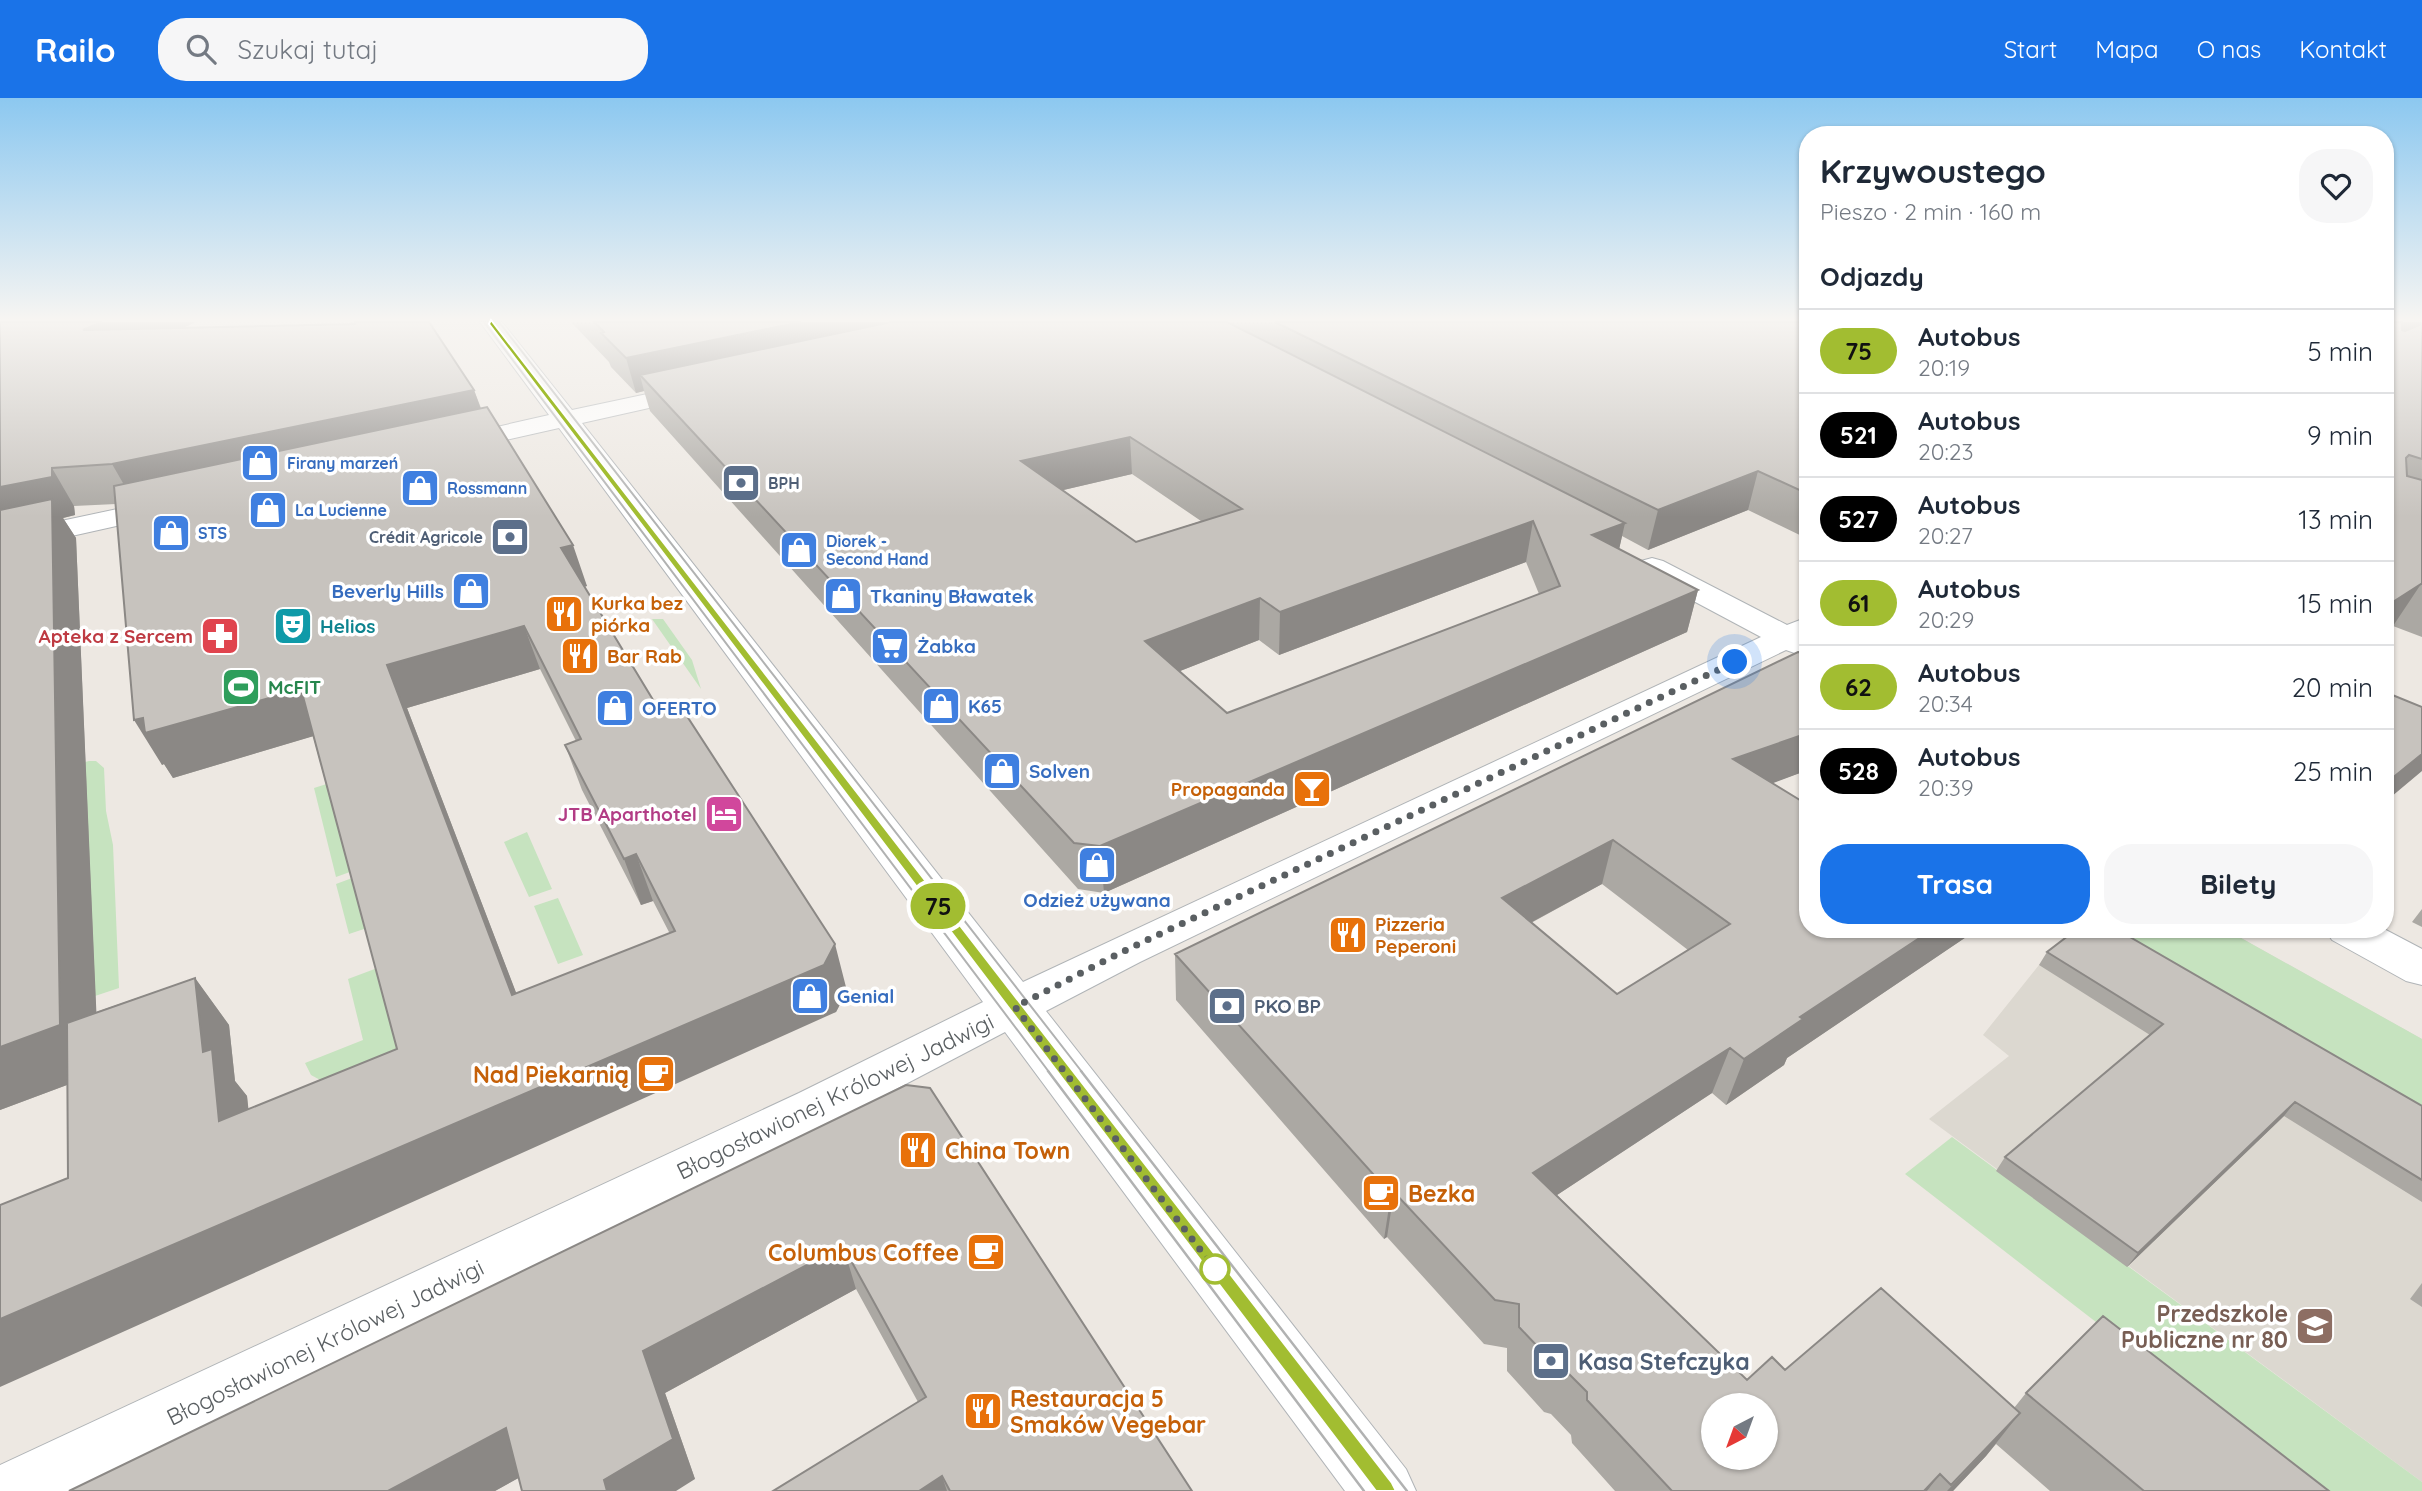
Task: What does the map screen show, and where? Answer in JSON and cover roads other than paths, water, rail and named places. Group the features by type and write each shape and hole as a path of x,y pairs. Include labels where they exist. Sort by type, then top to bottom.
{"street":[{"path":"541,387 1384,1491"},
{"path":"423,450 710,387"},
{"path":"0,543 200,500"},
{"path":"1635,558 1799,638"},
{"name":"Błogosławionej Królowej Jadwigi","path":"14,1491 828,1101 1124,951 1799,638"},
{"path":"2364,938 2422,969"}],"tram line":[{"path":"533,387 1049,1072"},
{"path":"550,387 1082,1072"},
{"path":"1048,1071 1364,1491"},
{"path":"1081,1071 1407,1491"}],"place":[{"name":"Firany marzeń","path":"260,463"},
{"name":"BPH","path":"741,483"},
{"name":"Rossmann","path":"420,488"},
{"name":"La Lucienne","path":"268,510"},
{"name":"STS","path":"171,533"},
{"name":"Crédit Agricole","path":"510,537"},
{"name":"Diorek - Second Hand","path":"799,550"},
{"name":"Beverly Hills","path":"471,591"},
{"name":"Tkaniny Bławatek","path":"843,596"},
{"name":"Kurka bez piórka","path":"564,614"},
{"name":"Helios","path":"293,626"},
{"name":"Apteka z Sercem","path":"220,636"},
{"name":"Żabka","path":"890,646"},
{"name":"Bar Rab","path":"580,656"},
{"name":"McFIT","path":"241,687"},
{"name":"K65","path":"941,706"},
{"name":"OFERTO","path":"615,708"},
{"name":"Solven","path":"1002,771"},
{"name":"Propaganda","path":"1312,789"},
{"name":"JTB Aparthotel","path":"724,814"},
{"name":"Odzież używana","path":"1097,865"},
{"name":"Pizzeria Peperoni","path":"1348,935"},
{"name":"Genial","path":"810,996"},
{"name":"PKO BP","path":"1227,1006"},
{"name":"Nad Piekarnią","path":"656,1074"},
{"name":"China Town","path":"918,1150"},
{"name":"Bezka","path":"1381,1193"},
{"name":"Columbus Coffee","path":"986,1252"},
{"name":"Przedszkole Publiczne nr 80","path":"2315,1326"},
{"name":"Kasa Stefczyka","path":"1551,1361"},
{"name":"Restauracja 5 Smaków Vegebar","path":"983,1411"}]}
